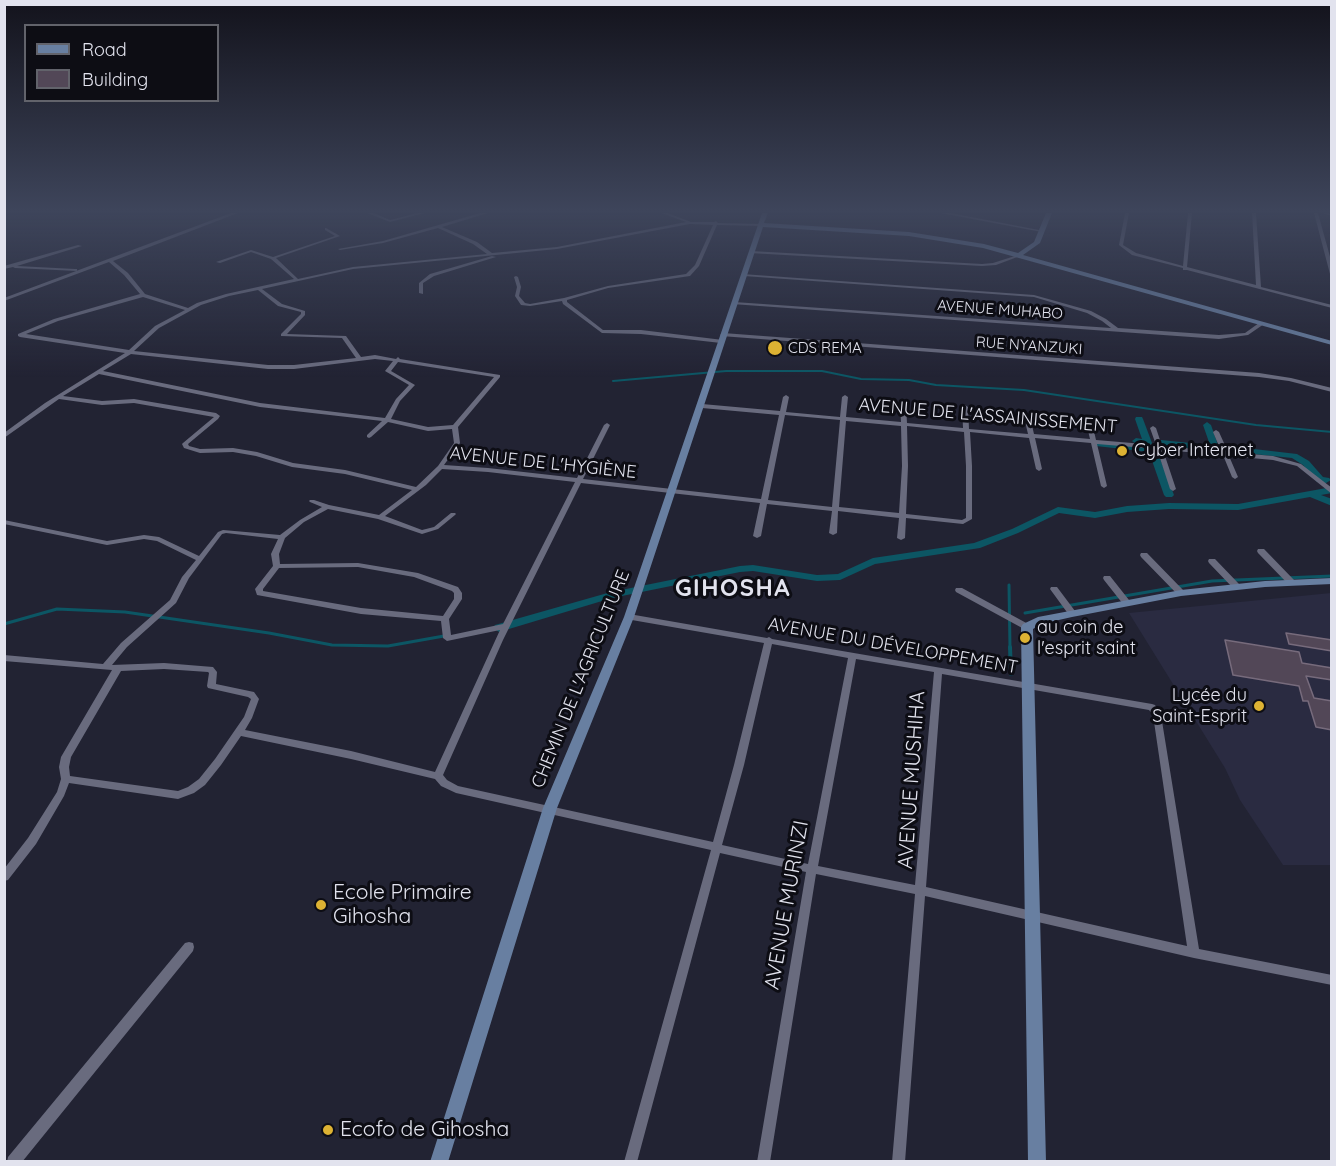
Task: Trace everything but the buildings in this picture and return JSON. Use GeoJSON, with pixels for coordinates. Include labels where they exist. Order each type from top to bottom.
{"type":"FeatureCollection","features":[{"type":"Feature","properties":{"kind":"street"},"geometry":{"type":"LineString","coordinates":[[25,267],[83,270]]}},
{"type":"Feature","properties":{"kind":"street"},"geometry":{"type":"LineString","coordinates":[[4,300],[91,267]]}},
{"type":"Feature","properties":{"kind":"street"},"geometry":{"type":"LineString","coordinates":[[118,267],[143,295]]}},
{"type":"Feature","properties":{"kind":"street"},"geometry":{"type":"LineString","coordinates":[[283,267],[296,279]]}},
{"type":"Feature","properties":{"kind":"street"},"geometry":{"type":"LineString","coordinates":[[4,436],[8,430],[57,397],[130,352],[157,327],[188,309],[215,299],[258,288],[359,267]]}},
{"type":"Feature","properties":{"kind":"street"},"geometry":{"type":"LineString","coordinates":[[421,293],[422,283],[432,275],[457,267]]}},
{"type":"Feature","properties":{"kind":"street"},"geometry":{"type":"LineString","coordinates":[[516,277],[519,287],[517,296],[523,304],[530,305],[564,299],[596,289],[688,275],[696,267]]}},
{"type":"Feature","properties":{"kind":"street","name":"CHEMIN DE L'AGRICULTURE"},"geometry":{"type":"LineString","coordinates":[[439,1161],[550,808],[629,617],[702,406],[714,362],[747,267]]}},
{"type":"Feature","properties":{"kind":"street"},"geometry":{"type":"LineString","coordinates":[[1059,267],[1332,343]]}},
{"type":"Feature","properties":{"kind":"street"},"geometry":{"type":"LineString","coordinates":[[1180,267],[1332,308]]}},
{"type":"Feature","properties":{"kind":"street"},"geometry":{"type":"LineString","coordinates":[[1258,267],[1259,288]]}},
{"type":"Feature","properties":{"kind":"street"},"geometry":{"type":"LineString","coordinates":[[744,275],[1034,296],[1089,312],[1117,330]]}},
{"type":"Feature","properties":{"kind":"street"},"geometry":{"type":"LineString","coordinates":[[258,288],[280,305],[303,311],[283,335],[344,337],[359,358]]}},
{"type":"Feature","properties":{"kind":"street"},"geometry":{"type":"LineString","coordinates":[[98,372],[261,405],[387,420],[428,429],[455,427],[498,376],[398,359],[359,358],[280,368],[130,352],[19,334],[56,320],[143,295],[188,309]]}},
{"type":"Feature","properties":{"kind":"street","name":"RUE NYANZUKI"},"geometry":{"type":"LineString","coordinates":[[564,299],[565,303],[602,331],[1259,375],[1289,379],[1332,390]]}},
{"type":"Feature","properties":{"kind":"street","name":"AVENUE MUHABO"},"geometry":{"type":"LineString","coordinates":[[734,303],[1219,337],[1246,334],[1261,324]]}},
{"type":"Feature","properties":{"kind":"street"},"geometry":{"type":"LineString","coordinates":[[369,436],[387,420],[398,400],[412,385],[388,371],[398,359]]}},
{"type":"Feature","properties":{"kind":"street"},"geometry":{"type":"LineString","coordinates":[[57,397],[102,403],[134,401],[213,414],[217,416],[216,418],[185,444],[186,447],[200,451],[226,450],[257,454],[292,465],[345,472],[417,489]]}},
{"type":"Feature","properties":{"kind":"street"},"geometry":{"type":"LineString","coordinates":[[757,536],[766,502],[786,397]]}},
{"type":"Feature","properties":{"kind":"street"},"geometry":{"type":"LineString","coordinates":[[833,532],[845,397]]}},
{"type":"Feature","properties":{"kind":"street","name":"AVENUE DE L'ASSAINISSEMENT"},"geometry":{"type":"LineString","coordinates":[[702,406],[1226,452],[1288,460],[1299,465],[1332,492]]}},
{"type":"Feature","properties":{"kind":"street"},"geometry":{"type":"LineString","coordinates":[[901,538],[904,516],[903,406]]}},
{"type":"Feature","properties":{"kind":"street","name":"AVENUE DE L'HYGIÈNE"},"geometry":{"type":"LineString","coordinates":[[380,517],[417,489],[440,467],[510,472],[580,482],[963,522],[969,519],[965,407]]}},
{"type":"Feature","properties":{"kind":"street"},"geometry":{"type":"LineString","coordinates":[[1027,417],[1039,469]]}},
{"type":"Feature","properties":{"kind":"street"},"geometry":{"type":"LineString","coordinates":[[1088,418],[1104,486]]}},
{"type":"Feature","properties":{"kind":"street"},"geometry":{"type":"LineString","coordinates":[[438,776],[506,626],[607,425]]}},
{"type":"Feature","properties":{"kind":"street"},"geometry":{"type":"LineString","coordinates":[[440,467],[457,443],[455,427]]}},
{"type":"Feature","properties":{"kind":"street"},"geometry":{"type":"LineString","coordinates":[[1153,428],[1173,489]]}},
{"type":"Feature","properties":{"kind":"street"},"geometry":{"type":"LineString","coordinates":[[1216,432],[1235,477]]}},
{"type":"Feature","properties":{"kind":"street"},"geometry":{"type":"LineString","coordinates":[[312,501],[327,507],[380,517],[422,532],[436,528],[453,514]]}},
{"type":"Feature","properties":{"kind":"street"},"geometry":{"type":"LineString","coordinates":[[327,507],[302,521],[282,537],[275,554],[277,566],[259,589],[260,593],[361,611],[445,619]]}},
{"type":"Feature","properties":{"kind":"street"},"geometry":{"type":"LineString","coordinates":[[4,522],[107,543],[151,537],[179,547],[200,559]]}},
{"type":"Feature","properties":{"kind":"street"},"geometry":{"type":"LineString","coordinates":[[106,666],[123,645],[173,601],[220,533],[225,531],[282,537]]}},
{"type":"Feature","properties":{"kind":"street"},"geometry":{"type":"LineString","coordinates":[[1261,551],[1293,583]]}},
{"type":"Feature","properties":{"kind":"street"},"geometry":{"type":"LineString","coordinates":[[1144,555],[1181,593]]}},
{"type":"Feature","properties":{"kind":"street"},"geometry":{"type":"LineString","coordinates":[[1212,561],[1236,586]]}},
{"type":"Feature","properties":{"kind":"street"},"geometry":{"type":"LineString","coordinates":[[277,566],[358,565],[415,575],[455,589],[458,599],[445,619],[447,638],[506,626]]}},
{"type":"Feature","properties":{"kind":"street"},"geometry":{"type":"LineString","coordinates":[[1107,578],[1126,602]]}},
{"type":"Feature","properties":{"kind":"street"},"geometry":{"type":"LineString","coordinates":[[1028,627],[1038,621],[1072,613],[1181,593],[1236,586],[1332,581]]}},
{"type":"Feature","properties":{"kind":"street"},"geometry":{"type":"LineString","coordinates":[[1054,589],[1072,613]]}},
{"type":"Feature","properties":{"kind":"street"},"geometry":{"type":"LineString","coordinates":[[959,590],[1028,627]]}},
{"type":"Feature","properties":{"kind":"street","name":"AVENUE DU DÉVELOPPEMENT"},"geometry":{"type":"LineString","coordinates":[[629,617],[1145,705],[1156,711],[1194,953]]}},
{"type":"Feature","properties":{"kind":"street"},"geometry":{"type":"LineString","coordinates":[[1028,627],[1036,1161]]}},
{"type":"Feature","properties":{"kind":"street"},"geometry":{"type":"LineString","coordinates":[[630,1161],[739,765],[769,640]]}},
{"type":"Feature","properties":{"kind":"street","name":"AVENUE MURINZI"},"geometry":{"type":"LineString","coordinates":[[762,1161],[812,869],[852,656]]}},
{"type":"Feature","properties":{"kind":"street"},"geometry":{"type":"LineString","coordinates":[[4,658],[118,668],[164,666],[210,669],[213,672],[211,686],[251,694],[255,699],[248,718],[202,782],[191,790],[178,795],[66,779]]}},
{"type":"Feature","properties":{"kind":"street"},"geometry":{"type":"LineString","coordinates":[[4,877],[49,814],[66,779],[64,767],[66,757],[118,668]]}},
{"type":"Feature","properties":{"kind":"street","name":"AVENUE MUSHIHA"},"geometry":{"type":"LineString","coordinates":[[898,1161],[922,891],[938,671]]}},
{"type":"Feature","properties":{"kind":"street"},"geometry":{"type":"LineString","coordinates":[[238,732],[384,762],[438,776],[444,783],[456,789],[550,808],[812,869],[922,891],[1194,953],[1332,980]]}},
{"type":"Feature","properties":{"kind":"street"},"geometry":{"type":"LineString","coordinates":[[13,1161],[189,947]]}},
{"type":"Feature","properties":{"kind":"shaded area","name":"Lycée du Saint-Esprit"},"geometry":{"type":"Polygon","coordinates":[[[1331,593],[1331,865],[1283,865],[1240,800],[1225,768],[1129,613],[1331,593]]]}},
{"type":"Feature","properties":{"kind":"waterway"},"geometry":{"type":"LineString","coordinates":[[613,381],[726,371],[822,371],[861,379],[909,380],[936,385],[1024,390],[1256,425],[1332,432]]}},
{"type":"Feature","properties":{"kind":"waterway"},"geometry":{"type":"LineString","coordinates":[[1136,441],[1148,443],[1139,419]]}},
{"type":"Feature","properties":{"kind":"waterway"},"geometry":{"type":"LineString","coordinates":[[1161,443],[1215,448],[1207,425]]}},
{"type":"Feature","properties":{"kind":"waterway"},"geometry":{"type":"LineString","coordinates":[[1099,444],[1153,450],[1169,495]]}},
{"type":"Feature","properties":{"kind":"waterway"},"geometry":{"type":"LineString","coordinates":[[1228,449],[1294,456],[1306,463],[1320,480],[1326,480]]}},
{"type":"Feature","properties":{"kind":"waterway"},"geometry":{"type":"LineString","coordinates":[[1312,494],[1332,490]]}},
{"type":"Feature","properties":{"kind":"waterway"},"geometry":{"type":"LineString","coordinates":[[499,628],[611,595],[740,569],[753,568],[817,578],[840,577],[873,561],[976,546],[1015,531],[1058,510],[1095,515],[1127,509],[1169,506],[1238,507],[1312,494]]}},
{"type":"Feature","properties":{"kind":"waterway"},"geometry":{"type":"LineString","coordinates":[[1312,494],[1332,503]]}},
{"type":"Feature","properties":{"kind":"waterway"},"geometry":{"type":"LineString","coordinates":[[1025,613],[1212,581],[1332,576]]}},
{"type":"Feature","properties":{"kind":"waterway"},"geometry":{"type":"LineString","coordinates":[[1009,585],[1010,648]]}},
{"type":"Feature","properties":{"kind":"waterway"},"geometry":{"type":"LineString","coordinates":[[4,624],[57,609],[125,612],[269,633],[332,645],[388,646],[444,636]]}},
{"type":"Feature","properties":{"kind":"waterway"},"geometry":{"type":"LineString","coordinates":[[1010,647],[1011,674]]}},
{"type":"Feature","properties":{"kind":"place","name":"CDS REMA"},"geometry":{"type":"Point","coordinates":[775,348]}},
{"type":"Feature","properties":{"kind":"place","name":"Cyber Internet"},"geometry":{"type":"Point","coordinates":[1122,451]}},
{"type":"Feature","properties":{"kind":"place","name":"au coin de l'esprit saint"},"geometry":{"type":"Point","coordinates":[1025,638]}},
{"type":"Feature","properties":{"kind":"place","name":"Lycée du Saint-Esprit"},"geometry":{"type":"Point","coordinates":[1259,706]}},
{"type":"Feature","properties":{"kind":"place","name":"Ecole Primaire Gihosha"},"geometry":{"type":"Point","coordinates":[321,905]}},
{"type":"Feature","properties":{"kind":"place","name":"Ecofo de Gihosha"},"geometry":{"type":"Point","coordinates":[328,1130]}},
{"type":"Feature","properties":{"kind":"district","name":"GIHOSHA"},"geometry":{"type":"Point","coordinates":[733,589]}}]}
